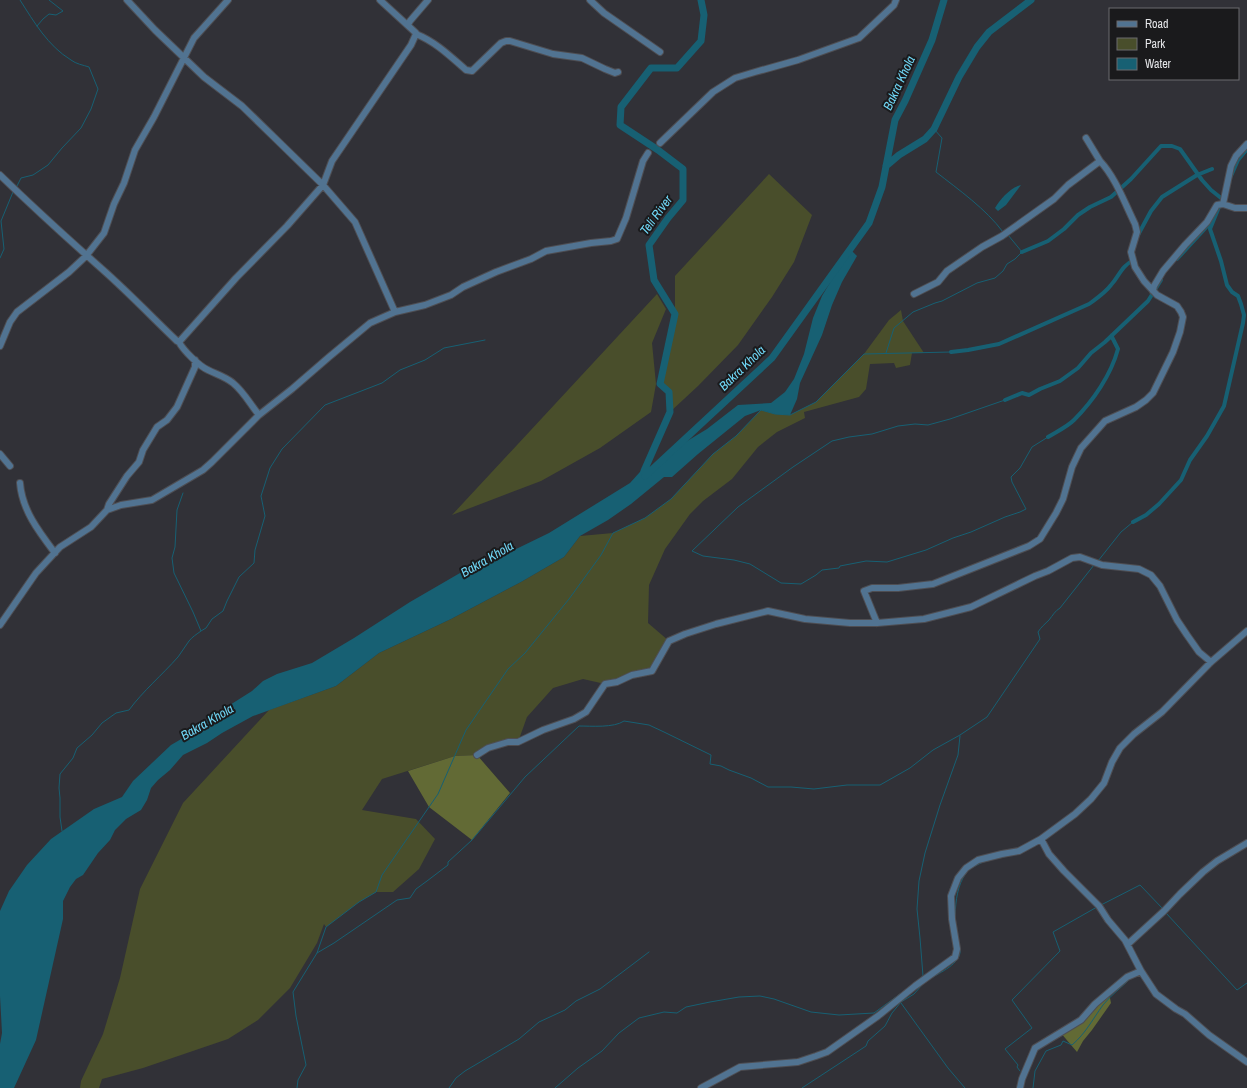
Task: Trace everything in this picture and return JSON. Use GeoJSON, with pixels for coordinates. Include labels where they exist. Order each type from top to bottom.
{"type":"FeatureCollection","features":[{"type":"Feature","properties":{"kind":"street"},"geometry":{"type":"LineString","coordinates":[[127,0],[204,77],[242,106],[323,185],[355,222],[395,312]]}},
{"type":"Feature","properties":{"kind":"street"},"geometry":{"type":"LineString","coordinates":[[0,346],[10,322],[17,312],[69,272],[86,256],[104,233],[114,204],[124,183],[135,150],[194,38],[228,0]]}},
{"type":"Feature","properties":{"kind":"street"},"geometry":{"type":"LineString","coordinates":[[380,0],[416,32],[416,34],[426,38],[441,48],[469,71],[472,71],[501,43],[510,41],[553,54],[582,58],[615,73],[618,72]]}},
{"type":"Feature","properties":{"kind":"street"},"geometry":{"type":"LineString","coordinates":[[408,25],[428,0]]}},
{"type":"Feature","properties":{"kind":"street"},"geometry":{"type":"LineString","coordinates":[[590,0],[604,13],[660,52]]}},
{"type":"Feature","properties":{"kind":"street"},"geometry":{"type":"LineString","coordinates":[[660,143],[713,92],[735,78],[798,60],[859,38],[894,5],[896,0]]}},
{"type":"Feature","properties":{"kind":"street"},"geometry":{"type":"LineString","coordinates":[[179,342],[236,278],[287,226],[323,185],[332,161],[411,45],[416,34]]}},
{"type":"Feature","properties":{"kind":"street"},"geometry":{"type":"LineString","coordinates":[[877,623],[864,591],[872,588],[898,588],[933,584],[1029,546],[1040,539],[1059,506],[1072,467],[1081,448],[1105,421],[1136,407],[1153,393],[1173,352],[1180,332],[1183,317],[1181,312],[1177,306],[1157,295],[1152,287],[1144,281],[1135,267],[1131,252],[1137,232],[1135,224],[1106,167],[1100,162],[1086,138]]}},
{"type":"Feature","properties":{"kind":"street"},"geometry":{"type":"LineString","coordinates":[[1222,204],[1231,166],[1236,156],[1247,144]]}},
{"type":"Feature","properties":{"kind":"street"},"geometry":{"type":"LineString","coordinates":[[107,510],[121,505],[152,500],[166,493],[207,466],[259,415],[370,323],[395,312],[425,305],[445,297],[463,287],[496,272],[524,262],[546,251],[617,239],[626,218],[643,161],[648,153]]}},
{"type":"Feature","properties":{"kind":"street"},"geometry":{"type":"LineString","coordinates":[[914,294],[938,282],[947,271],[982,247],[1002,236],[1100,162]]}},
{"type":"Feature","properties":{"kind":"street"},"geometry":{"type":"LineString","coordinates":[[0,175],[179,342],[195,360],[206,369],[232,382],[242,392],[259,415]]}},
{"type":"Feature","properties":{"kind":"street"},"geometry":{"type":"LineString","coordinates":[[1152,287],[1163,271],[1207,222],[1216,205],[1222,204],[1236,208],[1247,208]]}},
{"type":"Feature","properties":{"kind":"street"},"geometry":{"type":"LineString","coordinates":[[0,625],[36,573],[55,553],[68,542],[91,527],[107,510],[109,504],[127,476],[139,462],[143,450],[157,427],[167,420],[177,407],[195,367],[195,360]]}},
{"type":"Feature","properties":{"kind":"street"},"geometry":{"type":"LineString","coordinates":[[0,454],[10,466]]}},
{"type":"Feature","properties":{"kind":"street"},"geometry":{"type":"LineString","coordinates":[[20,483],[20,492],[26,509],[37,529],[55,553]]}},
{"type":"Feature","properties":{"kind":"street"},"geometry":{"type":"LineString","coordinates":[[477,756],[488,748],[508,742],[518,742],[586,712],[605,684],[617,682],[632,675],[652,671],[670,641],[685,634],[716,624],[768,611],[823,621],[850,623],[877,623],[924,619],[971,607],[1048,571],[1072,558],[1080,557],[1102,565],[1139,569],[1151,575],[1160,586],[1177,620],[1187,635],[1199,652],[1211,662]]}},
{"type":"Feature","properties":{"kind":"street"},"geometry":{"type":"LineString","coordinates":[[701,1088],[740,1067],[798,1062],[827,1052],[878,1016],[915,986],[955,957],[957,949],[952,919],[951,896],[958,878],[966,868],[978,860],[1019,851],[1041,839],[1075,814],[1091,799],[1104,783],[1112,762],[1120,748],[1134,734],[1162,712],[1211,662],[1247,631]]}},
{"type":"Feature","properties":{"kind":"street"},"geometry":{"type":"LineString","coordinates":[[1041,839],[1050,854],[1064,871],[1099,906],[1108,920],[1128,944],[1141,971],[1156,994],[1176,1009],[1186,1014],[1209,1035],[1247,1062]]}},
{"type":"Feature","properties":{"kind":"street"},"geometry":{"type":"LineString","coordinates":[[1128,944],[1203,872],[1247,843]]}},
{"type":"Feature","properties":{"kind":"street"},"geometry":{"type":"LineString","coordinates":[[1020,1088],[1022,1079],[1035,1048],[1081,1020],[1095,1004],[1127,977],[1141,971]]}},
{"type":"Feature","properties":{"kind":"green space"},"geometry":{"type":"Polygon","coordinates":[[[769,174],[812,215],[794,262],[772,297],[738,345],[670,412],[669,393],[660,384],[675,314],[675,276],[769,174]]]}},
{"type":"Feature","properties":{"kind":"green space"},"geometry":{"type":"Polygon","coordinates":[[[657,294],[666,309],[652,343],[656,384],[651,412],[600,448],[541,481],[452,515],[657,294]]]}},
{"type":"Feature","properties":{"kind":"green space"},"geometry":{"type":"Polygon","coordinates":[[[901,310],[903,321],[924,353],[912,353],[910,365],[896,368],[894,363],[870,364],[866,389],[859,397],[804,412],[805,418],[777,432],[758,447],[732,479],[703,501],[690,514],[665,549],[649,585],[648,623],[669,641],[652,671],[605,684],[583,679],[553,688],[527,717],[518,742],[508,742],[477,755],[455,756],[382,779],[362,810],[416,819],[435,839],[419,869],[393,892],[376,892],[359,902],[326,927],[324,924],[317,943],[290,988],[258,1020],[228,1039],[143,1068],[102,1079],[99,1088],[80,1088],[81,1081],[103,1034],[120,978],[140,889],[183,803],[269,710],[336,686],[379,653],[451,619],[521,582],[564,557],[580,536],[613,533],[645,518],[671,499],[713,454],[736,436],[761,410],[775,414],[790,415],[816,402],[864,354],[889,320],[901,310]]]}},
{"type":"Feature","properties":{"kind":"green space"},"geometry":{"type":"Polygon","coordinates":[[[477,755],[510,793],[472,840],[429,807],[408,771],[455,756],[477,755]]]}},
{"type":"Feature","properties":{"kind":"green space"},"geometry":{"type":"Polygon","coordinates":[[[1108,994],[1111,1003],[1083,1041],[1077,1052],[1060,1032],[1081,1020],[1108,994]]]}},
{"type":"Feature","properties":{"kind":"water"},"geometry":{"type":"Polygon","coordinates":[[[1021,185],[1006,205],[998,211],[995,208],[1006,194],[1013,188],[1021,185]]]}},
{"type":"Feature","properties":{"kind":"water"},"geometry":{"type":"Polygon","coordinates":[[[850,249],[857,256],[842,282],[832,305],[822,335],[800,383],[797,399],[790,415],[775,414],[761,410],[745,416],[672,477],[664,477],[631,504],[608,520],[580,536],[564,557],[521,582],[451,619],[379,653],[336,686],[253,716],[183,755],[151,788],[147,800],[141,810],[126,819],[115,830],[110,840],[98,853],[83,875],[76,879],[70,887],[63,901],[63,919],[36,1040],[14,1088],[0,1088],[0,1044],[2,1033],[0,996],[0,911],[9,891],[27,865],[51,839],[94,809],[122,797],[133,781],[171,745],[183,738],[203,722],[252,691],[263,681],[277,674],[312,663],[410,602],[460,573],[512,551],[549,533],[630,483],[648,463],[649,472],[674,449],[707,429],[738,405],[771,403],[785,392],[794,379],[804,354],[813,318],[822,296],[850,249]]]}},
{"type":"Feature","properties":{"kind":"waterway"},"geometry":{"type":"LineString","coordinates":[[17,186],[21,178],[33,175],[48,165],[81,128],[91,109],[98,89],[89,67],[73,61],[55,48],[42,33],[20,0]]}},
{"type":"Feature","properties":{"kind":"waterway"},"geometry":{"type":"LineString","coordinates":[[37,26],[49,14],[56,15],[63,11],[49,0]]}},
{"type":"Feature","properties":{"kind":"waterway","name":"Teli River"},"geometry":{"type":"LineString","coordinates":[[644,471],[670,412],[669,392],[660,384],[675,314],[654,280],[649,245],[683,200],[683,169],[658,150],[620,125],[621,107],[651,68],[677,68],[701,41],[704,15],[701,0]]}},
{"type":"Feature","properties":{"kind":"waterway","name":"Bakra Khola"},"geometry":{"type":"LineString","coordinates":[[645,476],[772,358],[869,223],[882,187],[895,120],[932,40],[944,0]]}},
{"type":"Feature","properties":{"kind":"waterway"},"geometry":{"type":"LineString","coordinates":[[886,166],[899,155],[925,139],[934,129],[959,77],[977,47],[989,32],[1031,0]]}},
{"type":"Feature","properties":{"kind":"waterway"},"geometry":{"type":"LineString","coordinates":[[934,129],[942,138],[936,172],[989,215],[1003,232]]}},
{"type":"Feature","properties":{"kind":"waterway"},"geometry":{"type":"LineString","coordinates":[[1022,252],[1048,241],[1064,229],[1078,215],[1090,207],[1111,197],[1131,179],[1161,146],[1172,146],[1180,149],[1202,180],[1221,198]]}},
{"type":"Feature","properties":{"kind":"waterway"},"geometry":{"type":"LineString","coordinates":[[1231,176],[1238,160],[1247,149]]}},
{"type":"Feature","properties":{"kind":"waterway"},"geometry":{"type":"LineString","coordinates":[[1138,235],[1151,211],[1162,197],[1197,175],[1212,169]]}},
{"type":"Feature","properties":{"kind":"waterway"},"geometry":{"type":"LineString","coordinates":[[0,258],[4,249],[1,221],[13,192]]}},
{"type":"Feature","properties":{"kind":"waterway"},"geometry":{"type":"LineString","coordinates":[[1133,522],[1146,515],[1159,504],[1181,480],[1190,460],[1207,436],[1224,406],[1244,315],[1238,296],[1232,292],[1227,285],[1221,261],[1210,229],[1219,207]]}},
{"type":"Feature","properties":{"kind":"waterway"},"geometry":{"type":"LineString","coordinates":[[1177,259],[1212,221]]}},
{"type":"Feature","properties":{"kind":"waterway"},"geometry":{"type":"LineString","coordinates":[[886,353],[894,328],[913,312],[942,301],[977,283],[995,278],[1003,271],[1007,264],[1022,252],[1008,235]]}},
{"type":"Feature","properties":{"kind":"waterway"},"geometry":{"type":"LineString","coordinates":[[951,352],[999,344],[1089,304],[1106,290],[1126,265],[1134,260]]}},
{"type":"Feature","properties":{"kind":"waterway"},"geometry":{"type":"LineString","coordinates":[[1005,400],[1022,393],[1029,395],[1060,381],[1078,368],[1091,353],[1105,342],[1148,301],[1161,280]]}},
{"type":"Feature","properties":{"kind":"waterway"},"geometry":{"type":"LineString","coordinates":[[1048,437],[1074,420],[1088,405],[1106,378],[1118,349],[1112,335]]}},
{"type":"Feature","properties":{"kind":"waterway"},"geometry":{"type":"LineString","coordinates":[[201,631],[206,628],[212,619],[223,611],[239,577],[254,563],[255,550],[265,516],[261,496],[270,468],[282,449],[325,405],[382,383],[400,370],[425,360],[444,348],[485,340]]}},
{"type":"Feature","properties":{"kind":"waterway"},"geometry":{"type":"LineString","coordinates":[[297,1088],[298,1080],[306,1065],[296,1016],[293,992],[317,953],[326,927],[359,902],[376,892],[382,875],[438,794],[466,730],[508,669],[525,653],[569,599],[601,555],[613,533],[645,518],[671,499],[713,454],[736,436],[761,410],[775,414],[790,415],[816,402],[864,354],[951,352]]}},
{"type":"Feature","properties":{"kind":"waterway"},"geometry":{"type":"LineString","coordinates":[[1005,400],[928,425],[915,424],[898,426],[872,434],[832,441],[738,507],[692,551],[703,556],[734,560],[750,564],[781,583],[801,584],[822,570],[839,568],[840,566],[866,561],[887,562],[926,550],[1026,509],[1012,482],[1011,477],[1020,468],[1032,447],[1048,437]]}},
{"type":"Feature","properties":{"kind":"waterway"},"geometry":{"type":"LineString","coordinates":[[62,831],[60,817],[60,774],[73,758],[77,748],[92,735],[102,723],[116,713],[129,710],[140,696],[178,657],[190,640],[201,631],[174,573],[172,558],[175,547],[177,510],[183,493]]}},
{"type":"Feature","properties":{"kind":"waterway"},"geometry":{"type":"LineString","coordinates":[[1098,561],[1121,532],[1133,522]]}},
{"type":"Feature","properties":{"kind":"waterway"},"geometry":{"type":"LineString","coordinates":[[317,953],[397,900],[410,898],[416,889],[448,865],[448,862],[472,840],[525,777],[579,726],[609,726],[624,721],[649,725],[711,755],[710,764],[721,766],[751,778],[768,787],[814,789],[847,785],[880,785],[910,768],[933,750],[960,735],[987,717],[1040,639],[1038,632],[1039,630],[1060,608],[1094,565]]}},
{"type":"Feature","properties":{"kind":"waterway"},"geometry":{"type":"LineString","coordinates":[[912,985],[923,976],[917,909],[919,881],[925,853],[958,755],[960,736]]}},
{"type":"Feature","properties":{"kind":"waterway"},"geometry":{"type":"LineString","coordinates":[[999,858],[1017,854]]}},
{"type":"Feature","properties":{"kind":"waterway"},"geometry":{"type":"LineString","coordinates":[[971,868],[988,861]]}},
{"type":"Feature","properties":{"kind":"waterway"},"geometry":{"type":"LineString","coordinates":[[955,915],[959,888],[966,873]]}},
{"type":"Feature","properties":{"kind":"waterway"},"geometry":{"type":"LineString","coordinates":[[1101,905],[1140,885],[1163,909]]}},
{"type":"Feature","properties":{"kind":"waterway"},"geometry":{"type":"LineString","coordinates":[[1020,1071],[1017,1067],[1018,1065],[1005,1049],[1032,1028],[1012,1000],[1060,951],[1053,932],[1097,907]]}},
{"type":"Feature","properties":{"kind":"waterway"},"geometry":{"type":"LineString","coordinates":[[1166,913],[1237,990],[1247,983]]}},
{"type":"Feature","properties":{"kind":"waterway"},"geometry":{"type":"LineString","coordinates":[[933,977],[947,969],[955,962],[960,953],[960,948]]}},
{"type":"Feature","properties":{"kind":"waterway"},"geometry":{"type":"LineString","coordinates":[[449,1088],[456,1078],[465,1071],[519,1039],[539,1022],[565,1010],[576,1001],[600,989],[649,952]]}},
{"type":"Feature","properties":{"kind":"waterway"},"geometry":{"type":"LineString","coordinates":[[1033,1088],[1035,1071],[1046,1051],[1061,1045],[1063,1041],[1072,1045],[1085,1031],[1106,1001],[1130,979]]}},
{"type":"Feature","properties":{"kind":"waterway"},"geometry":{"type":"LineString","coordinates":[[802,1088],[866,1046],[868,1041],[885,1026],[892,1013],[901,1002],[914,994],[922,985]]}},
{"type":"Feature","properties":{"kind":"waterway"},"geometry":{"type":"LineString","coordinates":[[555,1088],[578,1068],[602,1051],[619,1033],[639,1018],[664,1012],[677,1013],[686,1007],[710,1002],[739,997],[760,996],[774,999],[811,1012],[839,1015],[874,1013],[900,994]]}},
{"type":"Feature","properties":{"kind":"waterway"},"geometry":{"type":"LineString","coordinates":[[901,1003],[948,1068],[965,1088]]}},
{"type":"Feature","properties":{"kind":"waterway"},"geometry":{"type":"LineString","coordinates":[[1174,1004],[1185,1011]]}}]}
